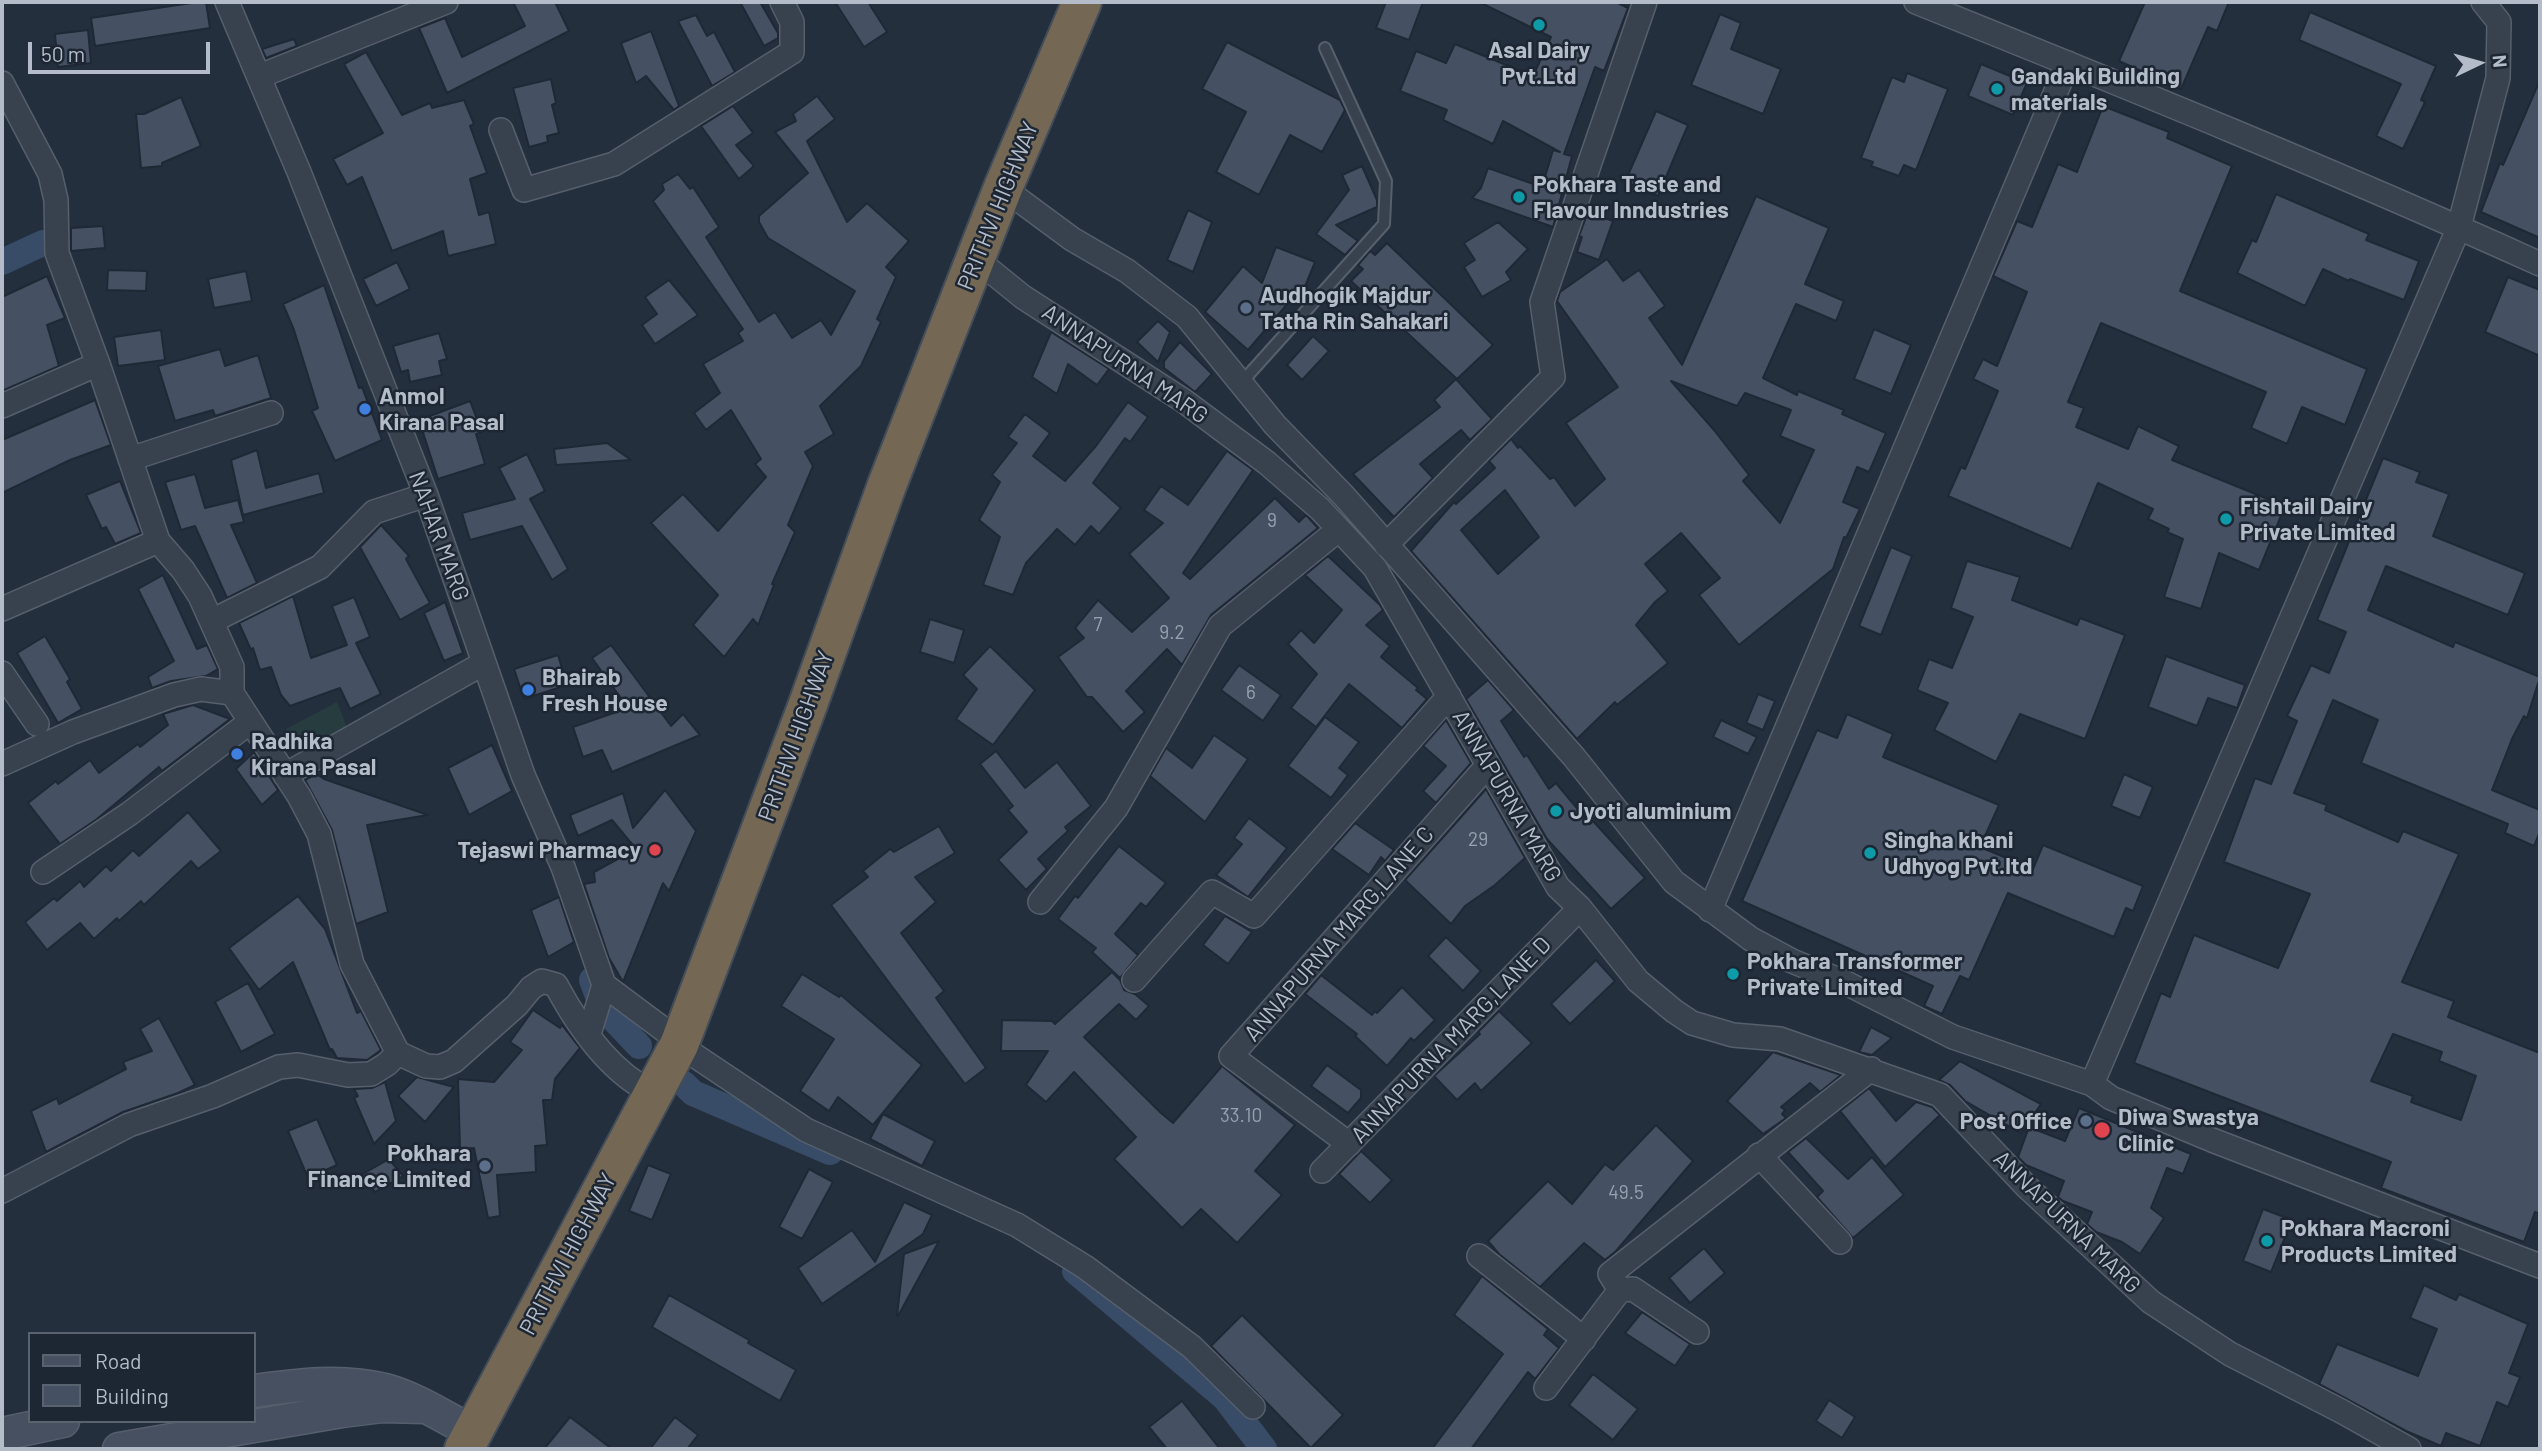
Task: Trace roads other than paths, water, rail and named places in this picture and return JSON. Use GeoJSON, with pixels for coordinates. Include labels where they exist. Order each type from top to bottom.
{"type":"FeatureCollection","features":[{"type":"Feature","properties":{"kind":"highway","name":"PRITHVI HIGHWAY"},"geometry":{"type":"LineString","coordinates":[[469,1441],[679,1045],[807,707],[887,485],[1003,188],[1082,2]]}},
{"type":"Feature","properties":{"kind":"street","name":"NAHAR MARG"},"geometry":{"type":"LineString","coordinates":[[227,2],[260,76],[426,495],[523,775],[563,867],[604,985]]}},
{"type":"Feature","properties":{"kind":"street"},"geometry":{"type":"LineString","coordinates":[[260,76],[446,2]]}},
{"type":"Feature","properties":{"kind":"street"},"geometry":{"type":"LineString","coordinates":[[501,130],[524,190],[614,164],[792,52],[792,22],[782,2]]}},
{"type":"Feature","properties":{"kind":"street"},"geometry":{"type":"LineString","coordinates":[[1386,545],[1553,377],[1542,302],[1645,2]]}},
{"type":"Feature","properties":{"kind":"street"},"geometry":{"type":"LineString","coordinates":[[1916,2],[2459,227],[2540,264]]}},
{"type":"Feature","properties":{"kind":"street"},"geometry":{"type":"LineString","coordinates":[[2092,1084],[2459,227],[2498,78],[2499,22],[2483,2]]}},
{"type":"Feature","properties":{"kind":"street"},"geometry":{"type":"LineString","coordinates":[[1710,910],[2068,63]]}},
{"type":"Feature","properties":{"kind":"street"},"geometry":{"type":"LineString","coordinates":[[2,83],[50,174],[56,201],[57,253],[158,541],[183,570],[212,621],[232,667],[232,693],[299,796],[318,834],[352,964],[398,1053],[426,1066],[440,1067],[453,1061],[517,1005],[531,988],[542,981],[556,985],[575,1020],[618,1070],[636,1085],[653,1093]]}},
{"type":"Feature","properties":{"kind":"street"},"geometry":{"type":"LineString","coordinates":[[1003,188],[1072,239],[1127,271],[1187,317],[1275,425],[1344,496],[1574,757],[1674,882],[1751,939],[1953,1037],[2092,1084],[2111,1098],[2212,1140],[2540,1266]]}},
{"type":"Feature","properties":{"kind":"street","name":"ANNAPURNA MARG"},"geometry":{"type":"LineString","coordinates":[[976,259],[1023,297],[1184,401],[1267,463],[1320,509],[1376,568],[1558,887],[1580,908],[1639,981],[1674,1011],[1692,1023],[1733,1035],[1780,1039],[1940,1095],[2027,1187],[2151,1301],[2231,1354],[2341,1410],[2409,1449]]}},
{"type":"Feature","properties":{"kind":"street"},"geometry":{"type":"LineString","coordinates":[[2,406],[98,364]]}},
{"type":"Feature","properties":{"kind":"street"},"geometry":{"type":"LineString","coordinates":[[130,459],[271,412]]}},
{"type":"Feature","properties":{"kind":"street"},"geometry":{"type":"LineString","coordinates":[[212,621],[320,567],[374,512],[426,495]]}},
{"type":"Feature","properties":{"kind":"street"},"geometry":{"type":"LineString","coordinates":[[1040,902],[1115,808],[1220,626],[1338,530]]}},
{"type":"Feature","properties":{"kind":"street"},"geometry":{"type":"LineString","coordinates":[[2,609],[158,541]]}},
{"type":"Feature","properties":{"kind":"street"},"geometry":{"type":"LineString","coordinates":[[285,775],[484,663]]}},
{"type":"Feature","properties":{"kind":"street"},"geometry":{"type":"LineString","coordinates":[[2,673],[37,724]]}},
{"type":"Feature","properties":{"kind":"street"},"geometry":{"type":"LineString","coordinates":[[4,763],[73,732],[174,695],[201,690],[232,693]]}},
{"type":"Feature","properties":{"kind":"street"},"geometry":{"type":"LineString","coordinates":[[1134,980],[1212,892],[1254,916],[1449,696]]}},
{"type":"Feature","properties":{"kind":"street"},"geometry":{"type":"LineString","coordinates":[[43,872],[129,814],[250,722]]}},
{"type":"Feature","properties":{"kind":"street","name":"ANNAPURNA MARG,LANE C"},"geometry":{"type":"LineString","coordinates":[[1349,1144],[1231,1056],[1488,765]]}},
{"type":"Feature","properties":{"kind":"street","name":"ANNAPURNA MARG,LANE D"},"geometry":{"type":"LineString","coordinates":[[1322,1171],[1580,908]]}},
{"type":"Feature","properties":{"kind":"street"},"geometry":{"type":"LineString","coordinates":[[589,1034],[604,985],[667,1032],[679,1045],[806,1130],[1017,1225],[1085,1267],[1192,1346],[1252,1408]]}},
{"type":"Feature","properties":{"kind":"street"},"geometry":{"type":"LineString","coordinates":[[2,1191],[129,1125],[213,1096],[279,1067],[298,1065],[348,1075],[371,1074],[398,1053]]}},
{"type":"Feature","properties":{"kind":"street"},"geometry":{"type":"LineString","coordinates":[[1620,1290],[1610,1274],[1871,1069]]}},
{"type":"Feature","properties":{"kind":"street"},"geometry":{"type":"LineString","coordinates":[[1759,1155],[1840,1242]]}},
{"type":"Feature","properties":{"kind":"street"},"geometry":{"type":"LineString","coordinates":[[1479,1256],[1584,1339]]}},
{"type":"Feature","properties":{"kind":"street"},"geometry":{"type":"LineString","coordinates":[[1546,1388],[1620,1290],[1633,1289],[1697,1332]]}},
{"type":"Feature","properties":{"kind":"street"},"geometry":{"type":"LineString","coordinates":[[256,1391],[290,1386],[345,1384],[386,1390],[425,1408],[469,1441]]}},
{"type":"Feature","properties":{"kind":"street"},"geometry":{"type":"LineString","coordinates":[[119,1449],[342,1411],[383,1406],[425,1408]]}},
{"type":"Feature","properties":{"kind":"street"},"geometry":{"type":"LineString","coordinates":[[2,1434],[54,1423]]}},
{"type":"Feature","properties":{"kind":"lane"},"geometry":{"type":"LineString","coordinates":[[1242,382],[1384,224],[1386,181],[1325,48]]}},
{"type":"Feature","properties":{"kind":"waterway"},"geometry":{"type":"LineString","coordinates":[[2,262],[43,243]]}},
{"type":"Feature","properties":{"kind":"waterway"},"geometry":{"type":"LineString","coordinates":[[592,980],[602,1007],[639,1046]]}},
{"type":"Feature","properties":{"kind":"waterway"},"geometry":{"type":"LineString","coordinates":[[684,1084],[693,1093],[830,1152]]}},
{"type":"Feature","properties":{"kind":"waterway"},"geometry":{"type":"LineString","coordinates":[[1075,1271],[1225,1398],[1264,1449]]}},
{"type":"Feature","properties":{"kind":"place","name":"Asal Dairy Pvt.Ltd"},"geometry":{"type":"Point","coordinates":[1539,25]}},
{"type":"Feature","properties":{"kind":"place","name":"Gandaki Building materials"},"geometry":{"type":"Point","coordinates":[1997,89]}},
{"type":"Feature","properties":{"kind":"place","name":"Pokhara Taste and Flavour Inndustries"},"geometry":{"type":"Point","coordinates":[1519,197]}},
{"type":"Feature","properties":{"kind":"place","name":"Audhogik Majdur Tatha Rin Sahakari"},"geometry":{"type":"Point","coordinates":[1246,308]}},
{"type":"Feature","properties":{"kind":"place","name":"Anmol Kirana Pasal"},"geometry":{"type":"Point","coordinates":[365,409]}},
{"type":"Feature","properties":{"kind":"place","name":"Fishtail Dairy Private Limited"},"geometry":{"type":"Point","coordinates":[2226,519]}},
{"type":"Feature","properties":{"kind":"place","name":"Bhairab Fresh House"},"geometry":{"type":"Point","coordinates":[528,690]}},
{"type":"Feature","properties":{"kind":"place","name":"Radhika Kirana Pasal"},"geometry":{"type":"Point","coordinates":[237,754]}},
{"type":"Feature","properties":{"kind":"place","name":"Jyoti aluminium"},"geometry":{"type":"Point","coordinates":[1556,811]}},
{"type":"Feature","properties":{"kind":"place","name":"Tejaswi Pharmacy"},"geometry":{"type":"Point","coordinates":[655,850]}},
{"type":"Feature","properties":{"kind":"place","name":"Singha khani Udhyog Pvt.ltd"},"geometry":{"type":"Point","coordinates":[1870,853]}},
{"type":"Feature","properties":{"kind":"place","name":"Pokhara Transformer Private Limited"},"geometry":{"type":"Point","coordinates":[1733,974]}},
{"type":"Feature","properties":{"kind":"place","name":"Post Office"},"geometry":{"type":"Point","coordinates":[2086,1121]}},
{"type":"Feature","properties":{"kind":"place","name":"Diwa Swastya Clinic"},"geometry":{"type":"Point","coordinates":[2102,1130]}},
{"type":"Feature","properties":{"kind":"place","name":"Pokhara Finance Limited"},"geometry":{"type":"Point","coordinates":[485,1166]}},
{"type":"Feature","properties":{"kind":"place","name":"Pokhara Macroni Products Limited"},"geometry":{"type":"Point","coordinates":[2267,1241]}}]}
